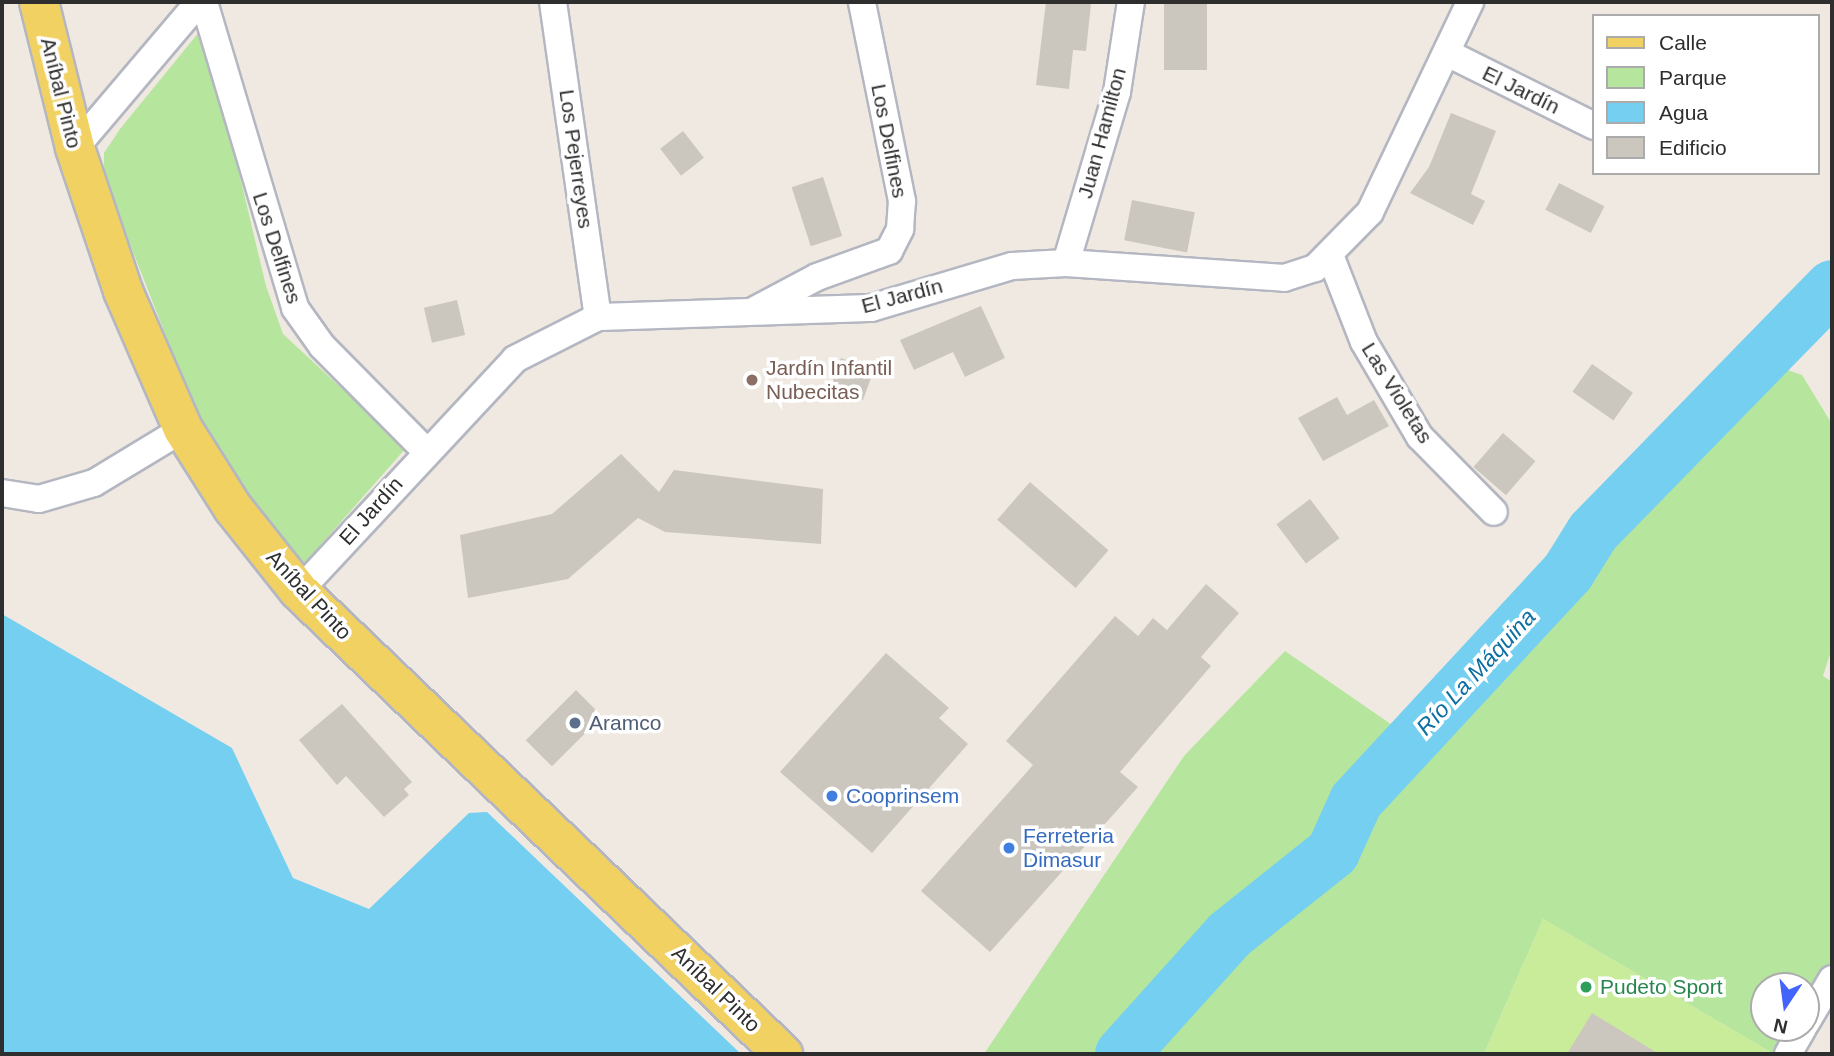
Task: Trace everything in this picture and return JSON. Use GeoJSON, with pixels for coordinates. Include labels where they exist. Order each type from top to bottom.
{"type":"FeatureCollection","features":[{"type":"Feature","properties":{"kind":"main road","name":"Aníbal Pinto"},"geometry":{"type":"LineString","coordinates":[[39,2],[75,148],[123,291],[183,429],[233,509],[299,591],[783,1054]]}},
{"type":"Feature","properties":{"kind":"street"},"geometry":{"type":"LineString","coordinates":[[75,148],[201,2]]}},
{"type":"Feature","properties":{"kind":"street","name":"Los Delfines"},"geometry":{"type":"LineString","coordinates":[[201,2],[295,308],[322,346],[425,450]]}},
{"type":"Feature","properties":{"kind":"street","name":"Los Pejerreyes"},"geometry":{"type":"LineString","coordinates":[[553,2],[598,317]]}},
{"type":"Feature","properties":{"kind":"street","name":"Los Delfines"},"geometry":{"type":"LineString","coordinates":[[748,313],[817,277],[888,251],[900,229],[902,201],[862,2]]}},
{"type":"Feature","properties":{"kind":"street","name":"Juan Hamilton"},"geometry":{"type":"LineString","coordinates":[[1066,263],[1117,92],[1131,2]]}},
{"type":"Feature","properties":{"kind":"street","name":"El Jardín"},"geometry":{"type":"LineString","coordinates":[[299,591],[425,450],[515,359],[598,317],[871,308],[1012,266],[1066,263],[1284,278],[1315,268],[1370,212],[1470,2]]}},
{"type":"Feature","properties":{"kind":"street","name":"El Jardín"},"geometry":{"type":"LineString","coordinates":[[1447,53],[1592,125]]}},
{"type":"Feature","properties":{"kind":"street","name":"Las Violetas"},"geometry":{"type":"LineString","coordinates":[[1330,255],[1364,342],[1420,437],[1494,512]]}},
{"type":"Feature","properties":{"kind":"street"},"geometry":{"type":"LineString","coordinates":[[2,493],[39,499],[94,483],[183,429]]}},
{"type":"Feature","properties":{"kind":"street"},"geometry":{"type":"LineString","coordinates":[[1820,999],[1832,979]]}},
{"type":"Feature","properties":{"kind":"green space"},"geometry":{"type":"Polygon","coordinates":[[[204,26],[266,286],[283,334],[406,448],[302,566],[254,510],[221,456],[188,392],[104,178],[104,153],[120,129],[204,26]]]}},
{"type":"Feature","properties":{"kind":"green space"},"geometry":{"type":"Polygon","coordinates":[[[1736,352],[1802,375],[1832,424],[1832,648],[1823,676],[1832,682],[1832,995],[1820,1016],[1820,972],[1750,972],[1750,1040],[1543,919],[1484,1054],[984,1054],[1184,756],[1285,651],[1395,727],[1736,352]]]}},
{"type":"Feature","properties":{"kind":"green space","name":"Pudeto Sport"},"geometry":{"type":"Polygon","coordinates":[[[1543,919],[1774,1054],[1484,1054],[1543,919]]]}},
{"type":"Feature","properties":{"kind":"green space"},"geometry":{"type":"Polygon","coordinates":[[[1753,1042],[1805,1042],[1798,1054],[1774,1054],[1753,1042]]]}},
{"type":"Feature","properties":{"kind":"water"},"geometry":{"type":"Polygon","coordinates":[[[2,614],[232,748],[293,878],[369,909],[469,813],[487,812],[741,1054],[2,1054],[2,614]]]}},
{"type":"Feature","properties":{"kind":"building"},"geometry":{"type":"Polygon","coordinates":[[[1046,2],[1091,4],[1086,51],[1073,50],[1069,89],[1036,85],[1046,2]]]}},
{"type":"Feature","properties":{"kind":"building"},"geometry":{"type":"Polygon","coordinates":[[[1164,2],[1207,2],[1207,70],[1164,70],[1164,2]]]}},
{"type":"Feature","properties":{"kind":"building"},"geometry":{"type":"Polygon","coordinates":[[[1451,113],[1496,131],[1471,194],[1485,201],[1473,225],[1410,193],[1429,167],[1451,113]]]}},
{"type":"Feature","properties":{"kind":"building"},"geometry":{"type":"Polygon","coordinates":[[[683,131],[704,158],[681,176],[660,149],[683,131]]]}},
{"type":"Feature","properties":{"kind":"building"},"geometry":{"type":"Polygon","coordinates":[[[823,177],[842,236],[811,246],[792,187],[823,177]]]}},
{"type":"Feature","properties":{"kind":"building"},"geometry":{"type":"Polygon","coordinates":[[[1559,183],[1604,206],[1591,233],[1545,210],[1559,183]]]}},
{"type":"Feature","properties":{"kind":"building"},"geometry":{"type":"Polygon","coordinates":[[[1132,200],[1195,212],[1187,252],[1124,240],[1132,200]]]}},
{"type":"Feature","properties":{"kind":"building"},"geometry":{"type":"Polygon","coordinates":[[[457,300],[465,335],[432,343],[424,308],[457,300]]]}},
{"type":"Feature","properties":{"kind":"building"},"geometry":{"type":"Polygon","coordinates":[[[981,306],[1005,358],[965,377],[953,352],[914,370],[900,340],[981,306]]]}},
{"type":"Feature","properties":{"kind":"building"},"geometry":{"type":"Polygon","coordinates":[[[841,358],[874,370],[863,400],[830,388],[841,358]]]}},
{"type":"Feature","properties":{"kind":"building"},"geometry":{"type":"Polygon","coordinates":[[[1592,364],[1633,393],[1613,421],[1572,392],[1592,364]]]}},
{"type":"Feature","properties":{"kind":"building"},"geometry":{"type":"Polygon","coordinates":[[[1337,397],[1347,415],[1374,400],[1389,426],[1323,461],[1298,418],[1337,397]]]}},
{"type":"Feature","properties":{"kind":"building"},"geometry":{"type":"Polygon","coordinates":[[[1503,433],[1535,461],[1506,495],[1473,467],[1503,433]]]}},
{"type":"Feature","properties":{"kind":"building"},"geometry":{"type":"Polygon","coordinates":[[[621,454],[659,492],[674,470],[823,489],[821,544],[665,532],[638,518],[568,579],[468,598],[460,535],[552,514],[621,454]]]}},
{"type":"Feature","properties":{"kind":"building"},"geometry":{"type":"Polygon","coordinates":[[[1030,482],[1108,550],[1076,588],[997,520],[1030,482]]]}},
{"type":"Feature","properties":{"kind":"building"},"geometry":{"type":"Polygon","coordinates":[[[1310,499],[1339,538],[1306,563],[1276,524],[1310,499]]]}},
{"type":"Feature","properties":{"kind":"building"},"geometry":{"type":"Polygon","coordinates":[[[1206,584],[1239,613],[1201,657],[1211,666],[1120,772],[1138,787],[990,952],[921,891],[1033,765],[1006,741],[1115,616],[1138,636],[1153,618],[1167,630],[1206,584]]]}},
{"type":"Feature","properties":{"kind":"building"},"geometry":{"type":"Polygon","coordinates":[[[886,653],[949,708],[939,718],[968,744],[872,853],[780,772],[886,653]]]}},
{"type":"Feature","properties":{"kind":"building"},"geometry":{"type":"Polygon","coordinates":[[[576,690],[602,716],[552,766],[526,740],[576,690]]]}},
{"type":"Feature","properties":{"kind":"building"},"geometry":{"type":"Polygon","coordinates":[[[342,704],[412,782],[404,789],[409,795],[384,817],[346,776],[337,785],[299,740],[342,704]]]}},
{"type":"Feature","properties":{"kind":"building"},"geometry":{"type":"Polygon","coordinates":[[[1592,1013],[1659,1054],[1567,1054],[1592,1013]]]}},
{"type":"Feature","properties":{"kind":"waterway","name":"Río La Máquina"},"geometry":{"type":"LineString","coordinates":[[1122,1054],[1229,935],[1333,852],[1356,801],[1568,572],[1593,532],[1832,287]]}},
{"type":"Feature","properties":{"kind":"place","name":"Jardín Infantil Nubecitas"},"geometry":{"type":"Point","coordinates":[752,380]}},
{"type":"Feature","properties":{"kind":"place","name":"Aramco"},"geometry":{"type":"Point","coordinates":[575,723]}},
{"type":"Feature","properties":{"kind":"place","name":"Cooprinsem"},"geometry":{"type":"Point","coordinates":[832,796]}},
{"type":"Feature","properties":{"kind":"place","name":"Ferreteria Dimasur"},"geometry":{"type":"Point","coordinates":[1009,848]}},
{"type":"Feature","properties":{"kind":"place","name":"Pudeto Sport"},"geometry":{"type":"Point","coordinates":[1586,987]}}]}
